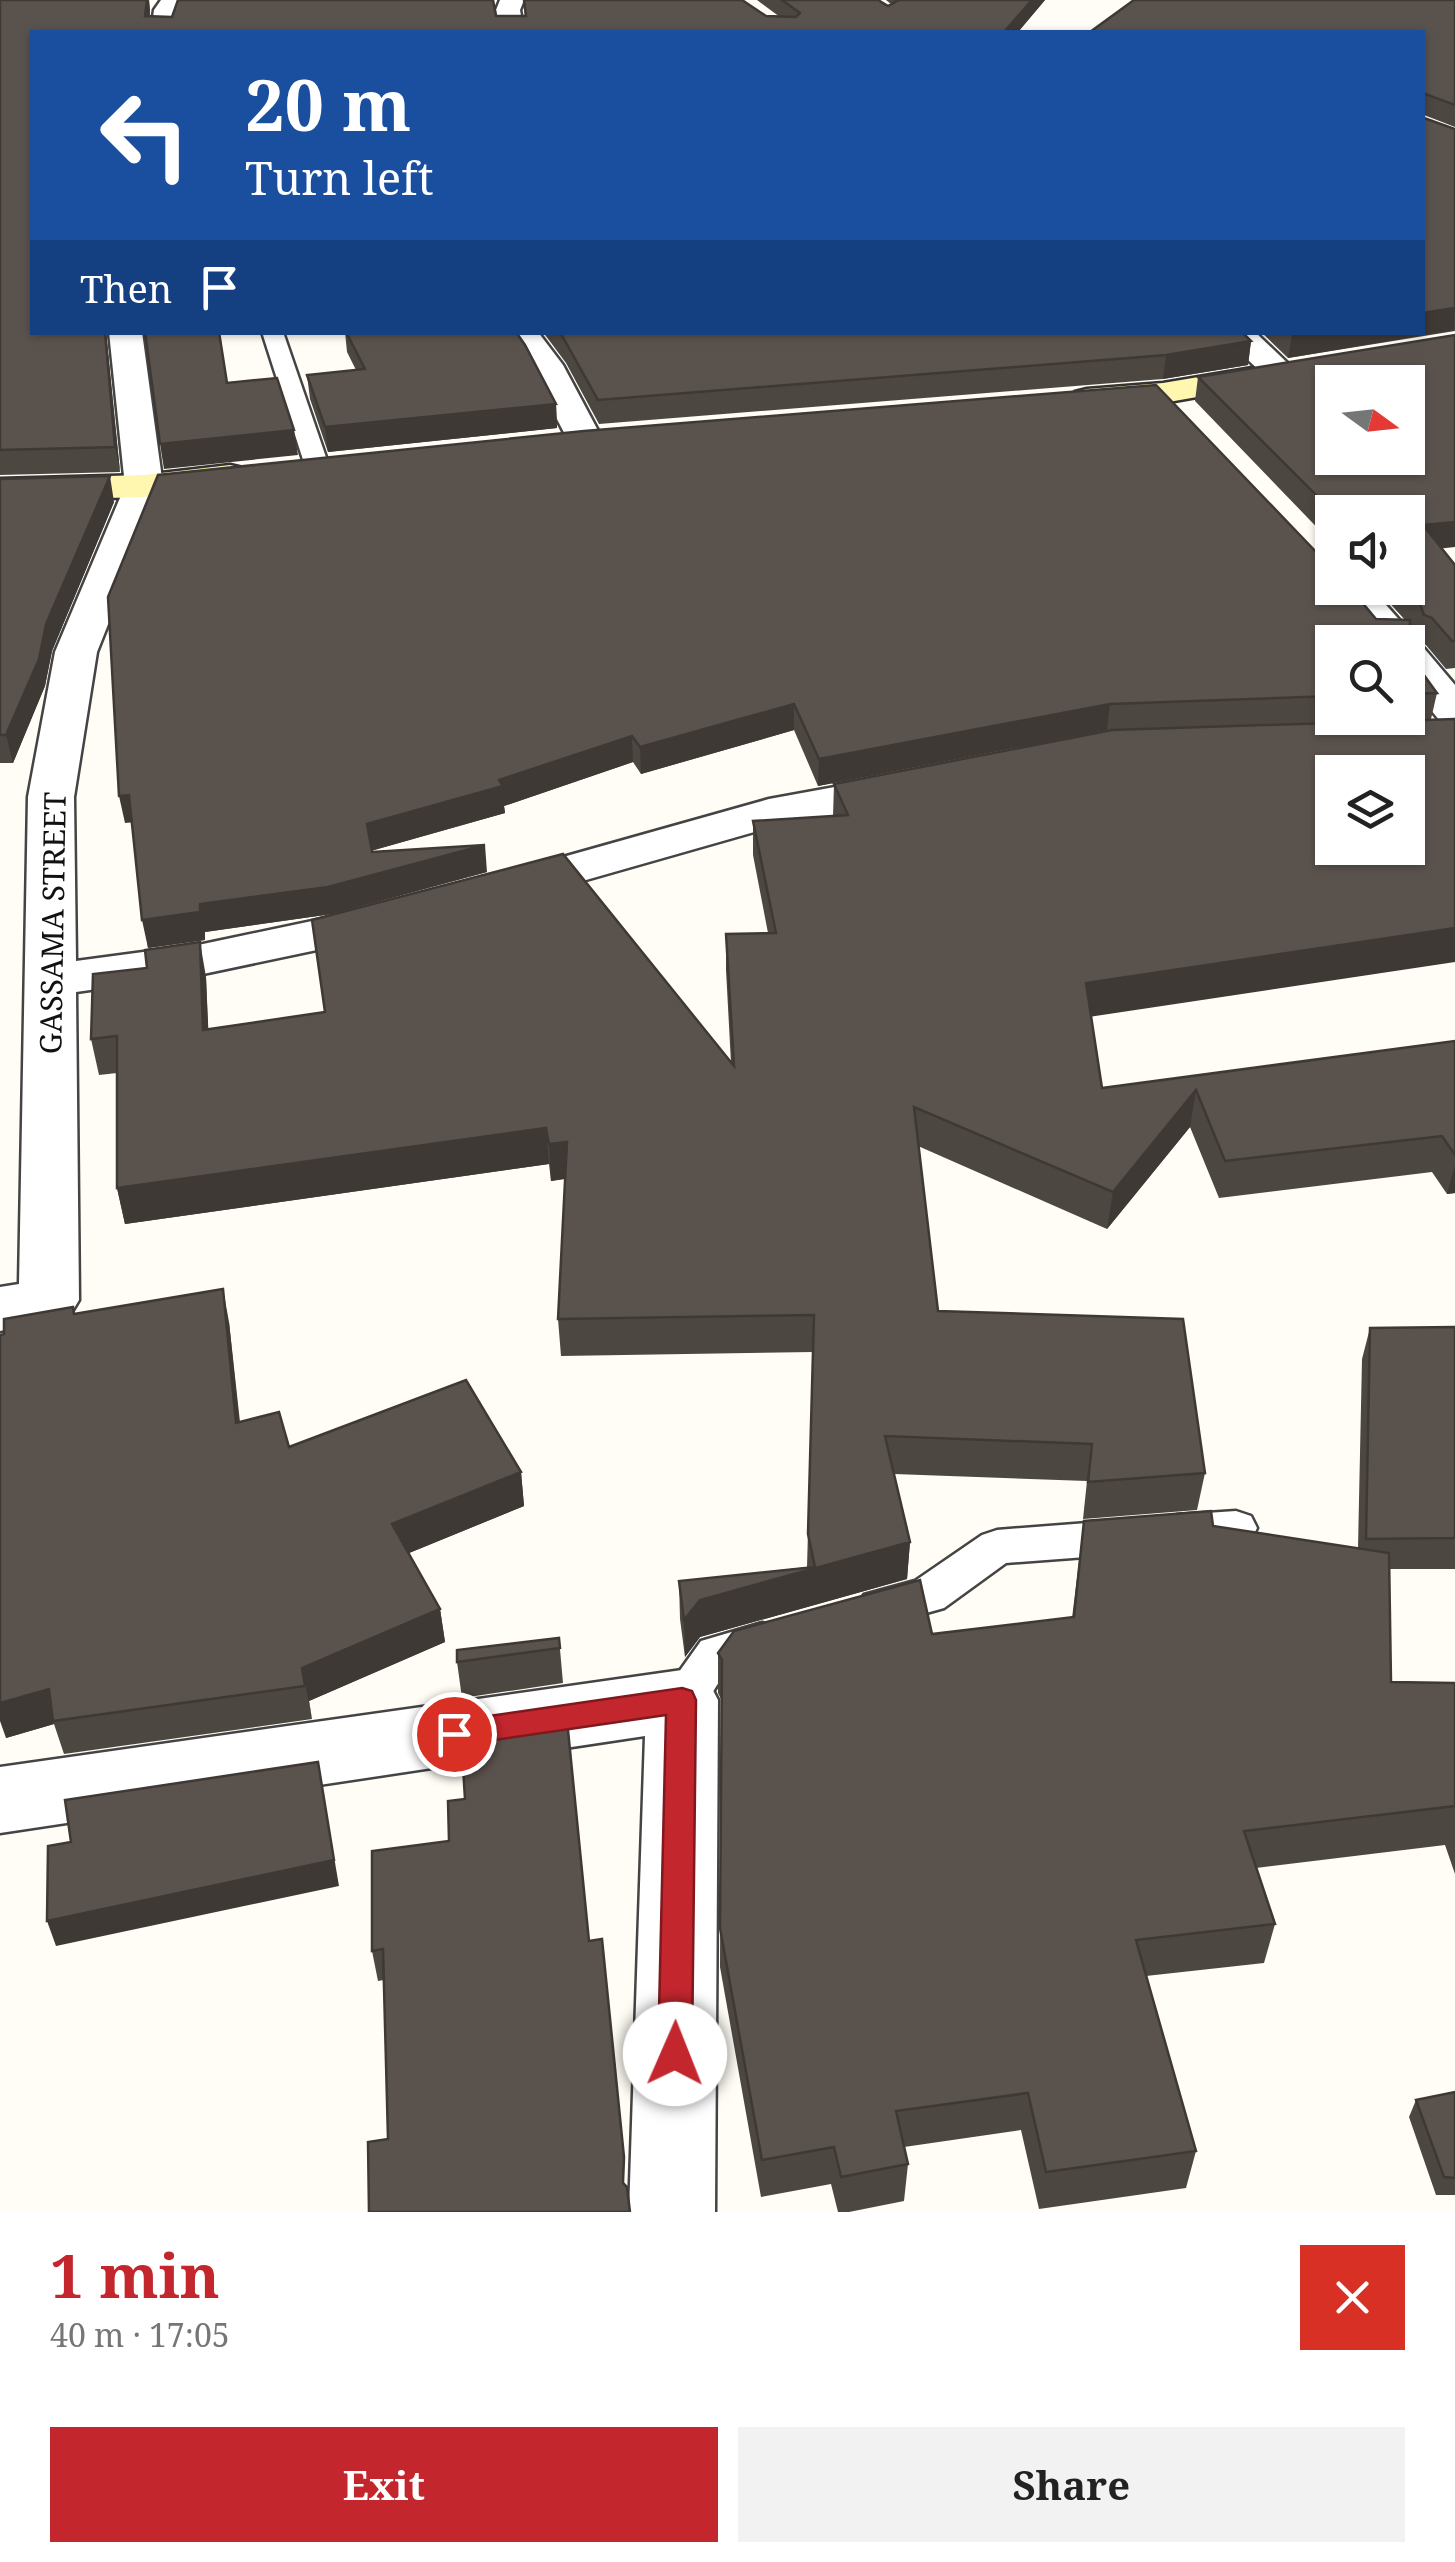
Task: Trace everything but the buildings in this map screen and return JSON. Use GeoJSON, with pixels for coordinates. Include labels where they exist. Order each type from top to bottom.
{"type":"FeatureCollection","features":[{"type":"Feature","properties":{"kind":"main road"},"geometry":{"type":"LineString","coordinates":[[1048,402],[1163,393],[1315,368]]}},
{"type":"Feature","properties":{"kind":"main road"},"geometry":{"type":"LineString","coordinates":[[549,443],[624,436]]}},
{"type":"Feature","properties":{"kind":"main road"},"geometry":{"type":"LineString","coordinates":[[0,490],[144,486],[356,462]]}},
{"type":"Feature","properties":{"kind":"street"},"geometry":{"type":"LineString","coordinates":[[163,30],[166,10],[173,0]]}},
{"type":"Feature","properties":{"kind":"street"},"geometry":{"type":"LineString","coordinates":[[512,0],[508,10],[512,30]]}},
{"type":"Feature","properties":{"kind":"street","name":"GASSAMA STREET"},"geometry":{"type":"LineString","coordinates":[[0,1309],[49,1300],[51,797],[76,652],[144,486],[125,335]]}},
{"type":"Feature","properties":{"kind":"street"},"geometry":{"type":"LineString","coordinates":[[522,335],[546,366],[585,440]]}},
{"type":"Feature","properties":{"kind":"street"},"geometry":{"type":"LineString","coordinates":[[1238,335],[1280,374]]}},
{"type":"Feature","properties":{"kind":"street"},"geometry":{"type":"LineString","coordinates":[[1163,393],[1189,420]]}},
{"type":"Feature","properties":{"kind":"street"},"geometry":{"type":"LineString","coordinates":[[1364,605],[1382,625]]}},
{"type":"Feature","properties":{"kind":"street"},"geometry":{"type":"LineString","coordinates":[[1425,692],[1442,728]]}},
{"type":"Feature","properties":{"kind":"street"},"geometry":{"type":"LineString","coordinates":[[50,980],[203,959],[339,932],[768,814],[954,778]]}},
{"type":"Feature","properties":{"kind":"street"},"geometry":{"type":"LineString","coordinates":[[0,1800],[682,1700],[672,2212]]}},
{"type":"Feature","properties":{"kind":"lane"},"geometry":{"type":"LineString","coordinates":[[273,335],[317,466]]}},
{"type":"Feature","properties":{"kind":"lane"},"geometry":{"type":"LineString","coordinates":[[682,1700],[717,1654],[928,1595],[997,1547],[1236,1528]]}},
{"type":"Feature","properties":{"kind":"route"},"geometry":{"type":"LineString","coordinates":[[454,1734],[682,1700],[675,2054]]}}]}
